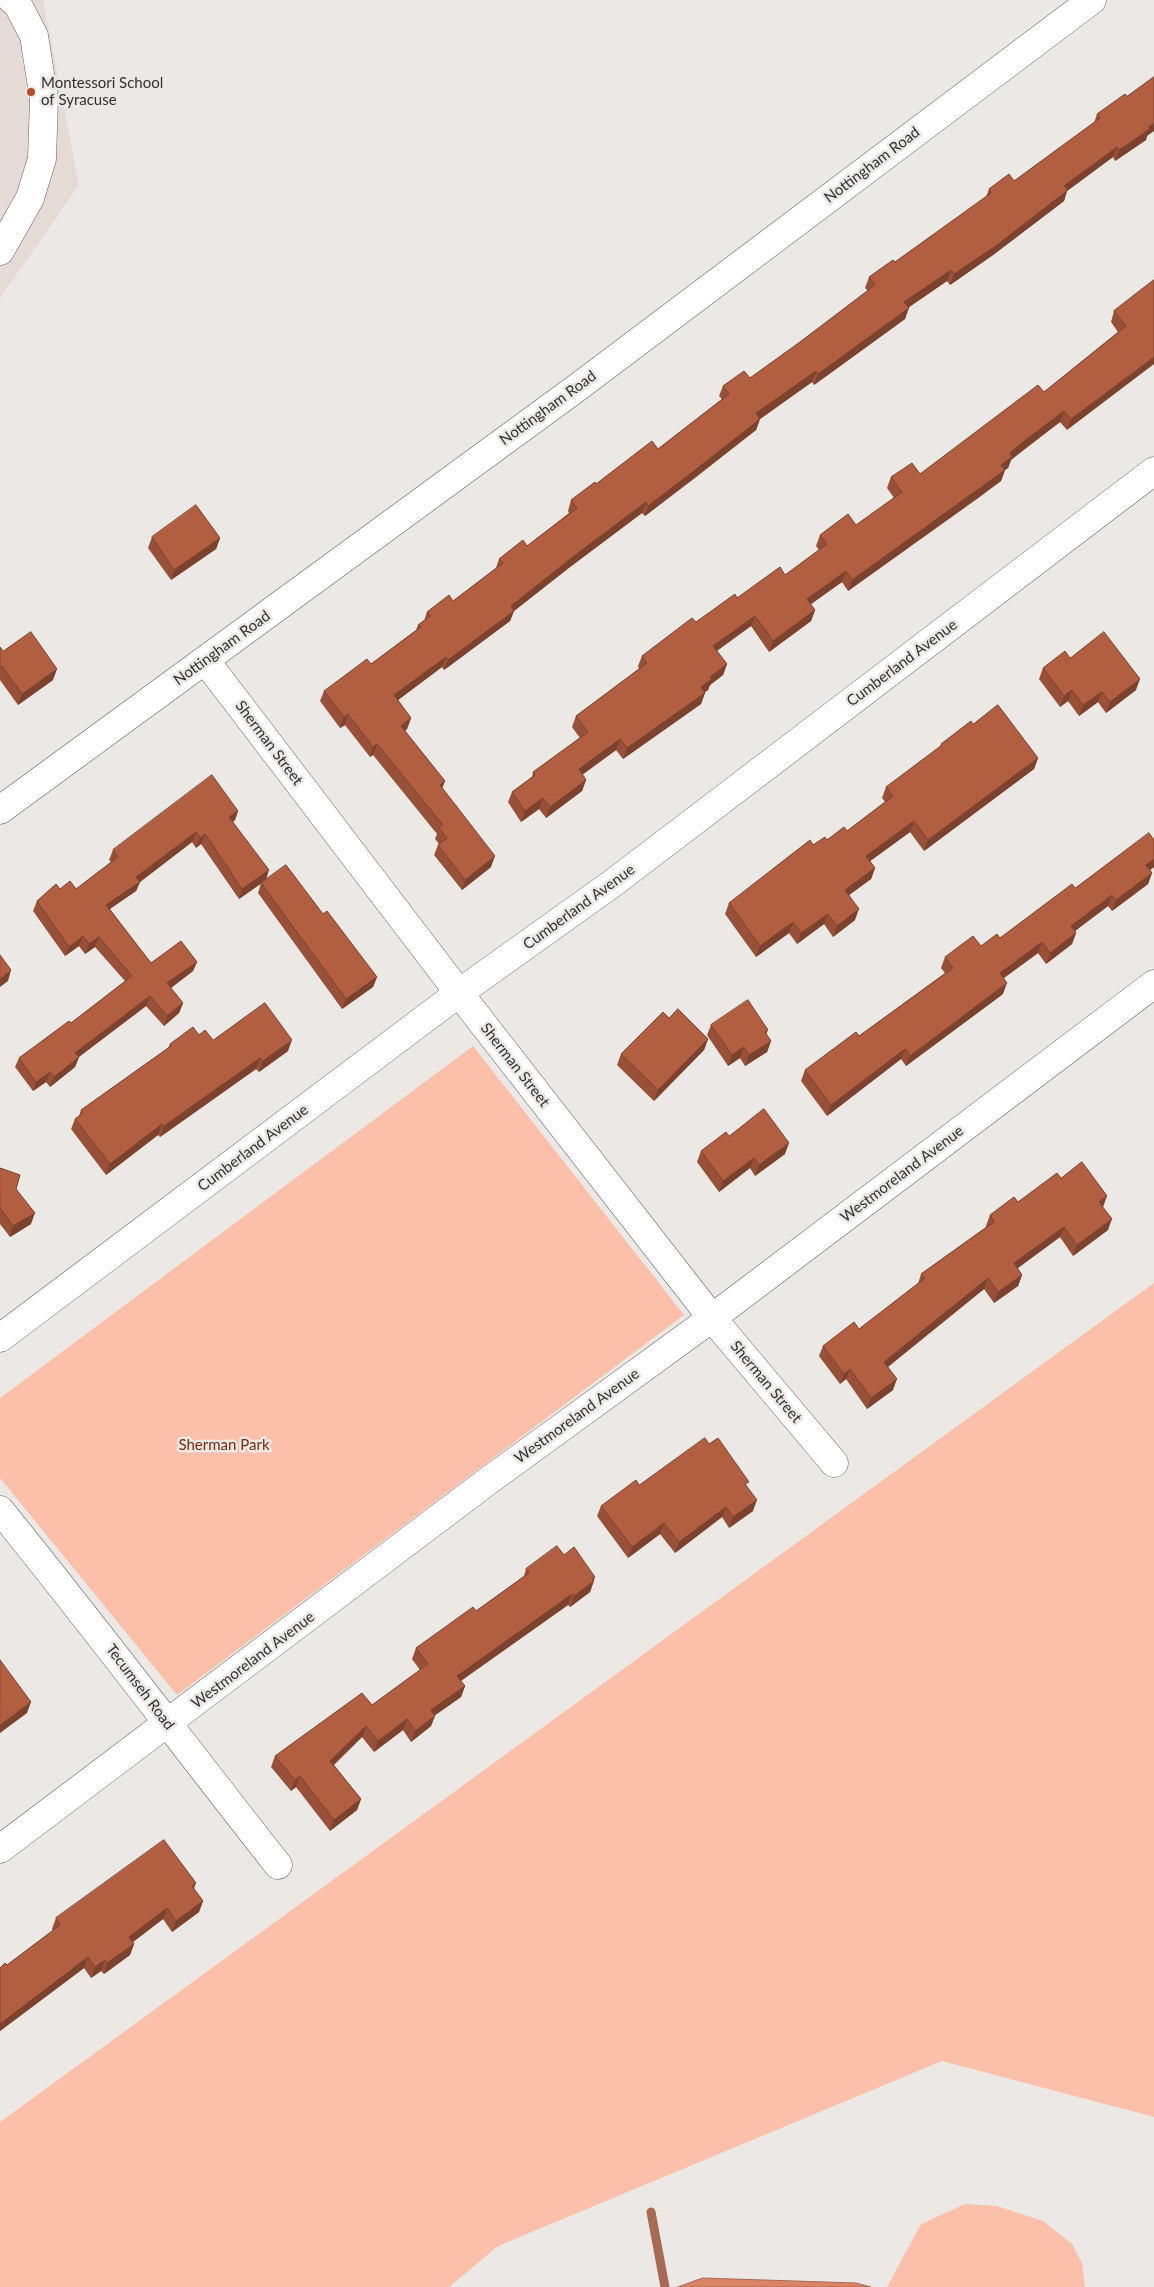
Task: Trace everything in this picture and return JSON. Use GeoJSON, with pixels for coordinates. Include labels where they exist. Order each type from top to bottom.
{"type":"FeatureCollection","features":[{"type":"Feature","properties":{"kind":"street"},"geometry":{"type":"LineString","coordinates":[[0,251],[30,198],[42,159],[44,99],[34,36],[17,3],[12,0]]}},
{"type":"Feature","properties":{"kind":"street","name":"Nottingham Road"},"geometry":{"type":"LineString","coordinates":[[0,810],[578,387],[1092,0]]}},
{"type":"Feature","properties":{"kind":"street","name":"Cumberland Avenue"},"geometry":{"type":"LineString","coordinates":[[0,1338],[460,993],[613,884],[1154,471]]}},
{"type":"Feature","properties":{"kind":"street","name":"Sherman Street"},"geometry":{"type":"LineString","coordinates":[[205,660],[712,1318],[834,1463]]}},
{"type":"Feature","properties":{"kind":"street","name":"Westmoreland Avenue"},"geometry":{"type":"LineString","coordinates":[[0,1849],[488,1481],[712,1318],[1154,984]]}},
{"type":"Feature","properties":{"kind":"street","name":"Tecumseh Road"},"geometry":{"type":"LineString","coordinates":[[0,1510],[70,1595],[278,1864]]}},
{"type":"Feature","properties":{"kind":"shaded area","name":"Montessori School of Syracuse"},"geometry":{"type":"Polygon","coordinates":[[[0,0],[43,0],[79,185],[0,298],[0,0]]]}},
{"type":"Feature","properties":{"kind":"shaded area"},"geometry":{"type":"Polygon","coordinates":[[[703,2278],[856,2283],[871,2287],[678,2287],[703,2278]]]}},
{"type":"Feature","properties":{"kind":"green space","name":"Sherman Park"},"geometry":{"type":"Polygon","coordinates":[[[473,1046],[684,1315],[177,1695],[0,1478],[0,1398],[473,1046]]]}},
{"type":"Feature","properties":{"kind":"green space"},"geometry":{"type":"Polygon","coordinates":[[[1154,1283],[1154,2117],[942,2061],[498,2246],[449,2287],[0,2287],[0,2122],[1154,1283]]]}},
{"type":"Feature","properties":{"kind":"green space"},"geometry":{"type":"Polygon","coordinates":[[[965,2204],[997,2206],[1043,2221],[1072,2244],[1082,2263],[1085,2287],[887,2287],[921,2224],[965,2204]]]}},
{"type":"Feature","properties":{"kind":"building"},"geometry":{"type":"Polygon","coordinates":[[[1154,77],[1154,123],[1148,127],[1150,129],[1119,150],[1117,147],[1064,186],[1068,190],[997,245],[954,274],[951,270],[904,302],[909,308],[818,374],[816,371],[756,413],[760,419],[699,467],[648,506],[646,502],[574,556],[511,606],[514,611],[448,660],[446,657],[394,695],[411,718],[401,726],[445,781],[440,785],[495,856],[465,880],[438,845],[447,838],[439,828],[443,825],[377,744],[373,747],[348,714],[344,717],[324,691],[367,659],[371,664],[421,627],[418,625],[430,616],[427,612],[449,595],[453,601],[503,563],[499,559],[523,540],[527,546],[577,508],[571,500],[595,482],[596,484],[652,441],[658,449],[729,394],[723,386],[744,371],[750,378],[800,342],[875,285],[869,277],[893,260],[895,262],[991,193],[989,189],[1009,174],[1014,181],[1100,118],[1097,114],[1125,94],[1127,96],[1154,77]]]}},
{"type":"Feature","properties":{"kind":"building"},"geometry":{"type":"Polygon","coordinates":[[[1154,280],[1154,357],[1071,419],[1064,411],[1010,453],[1012,457],[1001,465],[1005,470],[852,580],[846,571],[807,599],[815,610],[773,641],[755,616],[713,646],[727,664],[710,677],[712,679],[701,687],[705,693],[627,748],[620,739],[579,769],[586,780],[550,807],[543,798],[525,811],[512,792],[535,775],[533,772],[588,732],[576,716],[647,663],[642,656],[692,618],[696,622],[735,594],[737,598],[780,567],[785,575],[827,544],[820,535],[848,514],[856,525],[902,492],[891,477],[912,463],[920,474],[1038,385],[1044,392],[1126,326],[1114,311],[1154,280]]]}},
{"type":"Feature","properties":{"kind":"building"},"geometry":{"type":"Polygon","coordinates":[[[196,505],[220,538],[174,570],[152,537],[196,505]]]}},
{"type":"Feature","properties":{"kind":"building"},"geometry":{"type":"Polygon","coordinates":[[[31,632],[57,669],[22,694],[2,666],[0,668],[0,647],[3,651],[31,632]]]}},
{"type":"Feature","properties":{"kind":"building"},"geometry":{"type":"Polygon","coordinates":[[[1104,632],[1140,679],[1110,702],[1102,692],[1083,705],[1072,690],[1064,696],[1043,668],[1065,651],[1070,658],[1104,632]]]}},
{"type":"Feature","properties":{"kind":"building"},"geometry":{"type":"Polygon","coordinates":[[[998,705],[1038,758],[928,840],[914,821],[866,856],[875,868],[845,890],[859,909],[837,926],[828,914],[801,933],[793,922],[760,946],[729,903],[810,840],[813,845],[825,837],[827,840],[844,827],[847,831],[893,796],[886,787],[971,721],[973,724],[998,705]]]}},
{"type":"Feature","properties":{"kind":"building"},"geometry":{"type":"Polygon","coordinates":[[[212,775],[238,811],[229,817],[269,870],[242,889],[205,834],[200,838],[196,832],[136,877],[140,882],[106,905],[151,963],[181,941],[197,962],[167,983],[183,1003],[167,1016],[150,996],[75,1053],[79,1057],[54,1077],[50,1072],[36,1082],[19,1058],[69,1021],[71,1023],[132,976],[99,937],[89,944],[83,936],[69,947],[37,901],[56,884],[60,889],[70,881],[76,889],[118,857],[113,850],[212,775]]]}},
{"type":"Feature","properties":{"kind":"building"},"geometry":{"type":"Polygon","coordinates":[[[1149,833],[1154,840],[1154,859],[1146,865],[1152,873],[1116,900],[1112,895],[1071,926],[1076,933],[1050,953],[1042,942],[1000,973],[1007,983],[910,1056],[905,1049],[831,1105],[805,1070],[856,1032],[859,1036],[953,968],[945,957],[973,936],[981,946],[997,934],[1000,938],[1072,884],[1075,888],[1149,833]]]}},
{"type":"Feature","properties":{"kind":"building"},"geometry":{"type":"Polygon","coordinates":[[[286,865],[323,914],[327,911],[377,977],[346,999],[261,883],[286,865]]]}},
{"type":"Feature","properties":{"kind":"building"},"geometry":{"type":"Polygon","coordinates":[[[0,955],[11,970],[0,979],[0,955]]]}},
{"type":"Feature","properties":{"kind":"building"},"geometry":{"type":"Polygon","coordinates":[[[748,1000],[768,1030],[765,1032],[771,1041],[749,1055],[744,1047],[732,1055],[711,1025],[748,1000]]]}},
{"type":"Feature","properties":{"kind":"building"},"geometry":{"type":"Polygon","coordinates":[[[265,1003],[292,1040],[263,1061],[260,1058],[164,1126],[162,1124],[110,1164],[75,1119],[83,1113],[81,1110],[171,1046],[170,1044],[193,1027],[199,1035],[205,1030],[213,1040],[265,1003]]]}},
{"type":"Feature","properties":{"kind":"building"},"geometry":{"type":"Polygon","coordinates":[[[678,1009],[708,1039],[658,1090],[621,1054],[663,1012],[669,1018],[678,1009]]]}},
{"type":"Feature","properties":{"kind":"building"},"geometry":{"type":"Polygon","coordinates":[[[764,1109],[789,1143],[759,1165],[754,1158],[723,1181],[701,1151],[726,1132],[729,1136],[764,1109]]]}},
{"type":"Feature","properties":{"kind":"building"},"geometry":{"type":"Polygon","coordinates":[[[1082,1162],[1107,1196],[1099,1202],[1112,1219],[1077,1245],[1064,1227],[1014,1263],[1022,1275],[998,1292],[988,1278],[884,1362],[897,1379],[871,1398],[850,1369],[844,1374],[823,1346],[854,1322],[859,1329],[925,1278],[921,1274],[994,1222],[990,1215],[1014,1197],[1018,1202],[1057,1173],[1061,1178],[1082,1162]]]}},
{"type":"Feature","properties":{"kind":"building"},"geometry":{"type":"Polygon","coordinates":[[[0,1168],[20,1175],[16,1189],[35,1213],[13,1226],[0,1208],[0,1168]]]}},
{"type":"Feature","properties":{"kind":"building"},"geometry":{"type":"Polygon","coordinates":[[[705,1438],[709,1444],[718,1438],[749,1482],[745,1484],[757,1500],[733,1517],[726,1507],[679,1542],[664,1523],[632,1547],[601,1506],[636,1480],[639,1485],[705,1438]]]}},
{"type":"Feature","properties":{"kind":"building"},"geometry":{"type":"Polygon","coordinates":[[[557,1546],[564,1555],[574,1547],[595,1577],[592,1579],[594,1581],[574,1596],[572,1594],[457,1676],[465,1686],[431,1710],[435,1716],[415,1731],[407,1719],[378,1741],[366,1726],[330,1761],[361,1799],[334,1820],[300,1776],[295,1780],[275,1756],[362,1693],[372,1705],[428,1664],[416,1648],[473,1607],[476,1611],[529,1573],[526,1569],[557,1546]]]}},
{"type":"Feature","properties":{"kind":"building"},"geometry":{"type":"Polygon","coordinates":[[[0,1660],[31,1702],[0,1725],[0,1660]]]}},
{"type":"Feature","properties":{"kind":"building"},"geometry":{"type":"Polygon","coordinates":[[[164,1840],[196,1883],[192,1886],[203,1901],[176,1921],[167,1908],[129,1937],[134,1944],[107,1963],[105,1960],[95,1967],[88,1957],[0,2024],[0,1968],[5,1963],[7,1965],[60,1925],[56,1918],[164,1840]]]}},
{"type":"Feature","properties":{"kind":"waterway"},"geometry":{"type":"LineString","coordinates":[[651,2212],[665,2287]]}},
{"type":"Feature","properties":{"kind":"place","name":"Montessori School of Syracuse"},"geometry":{"type":"Point","coordinates":[31,92]}}]}
